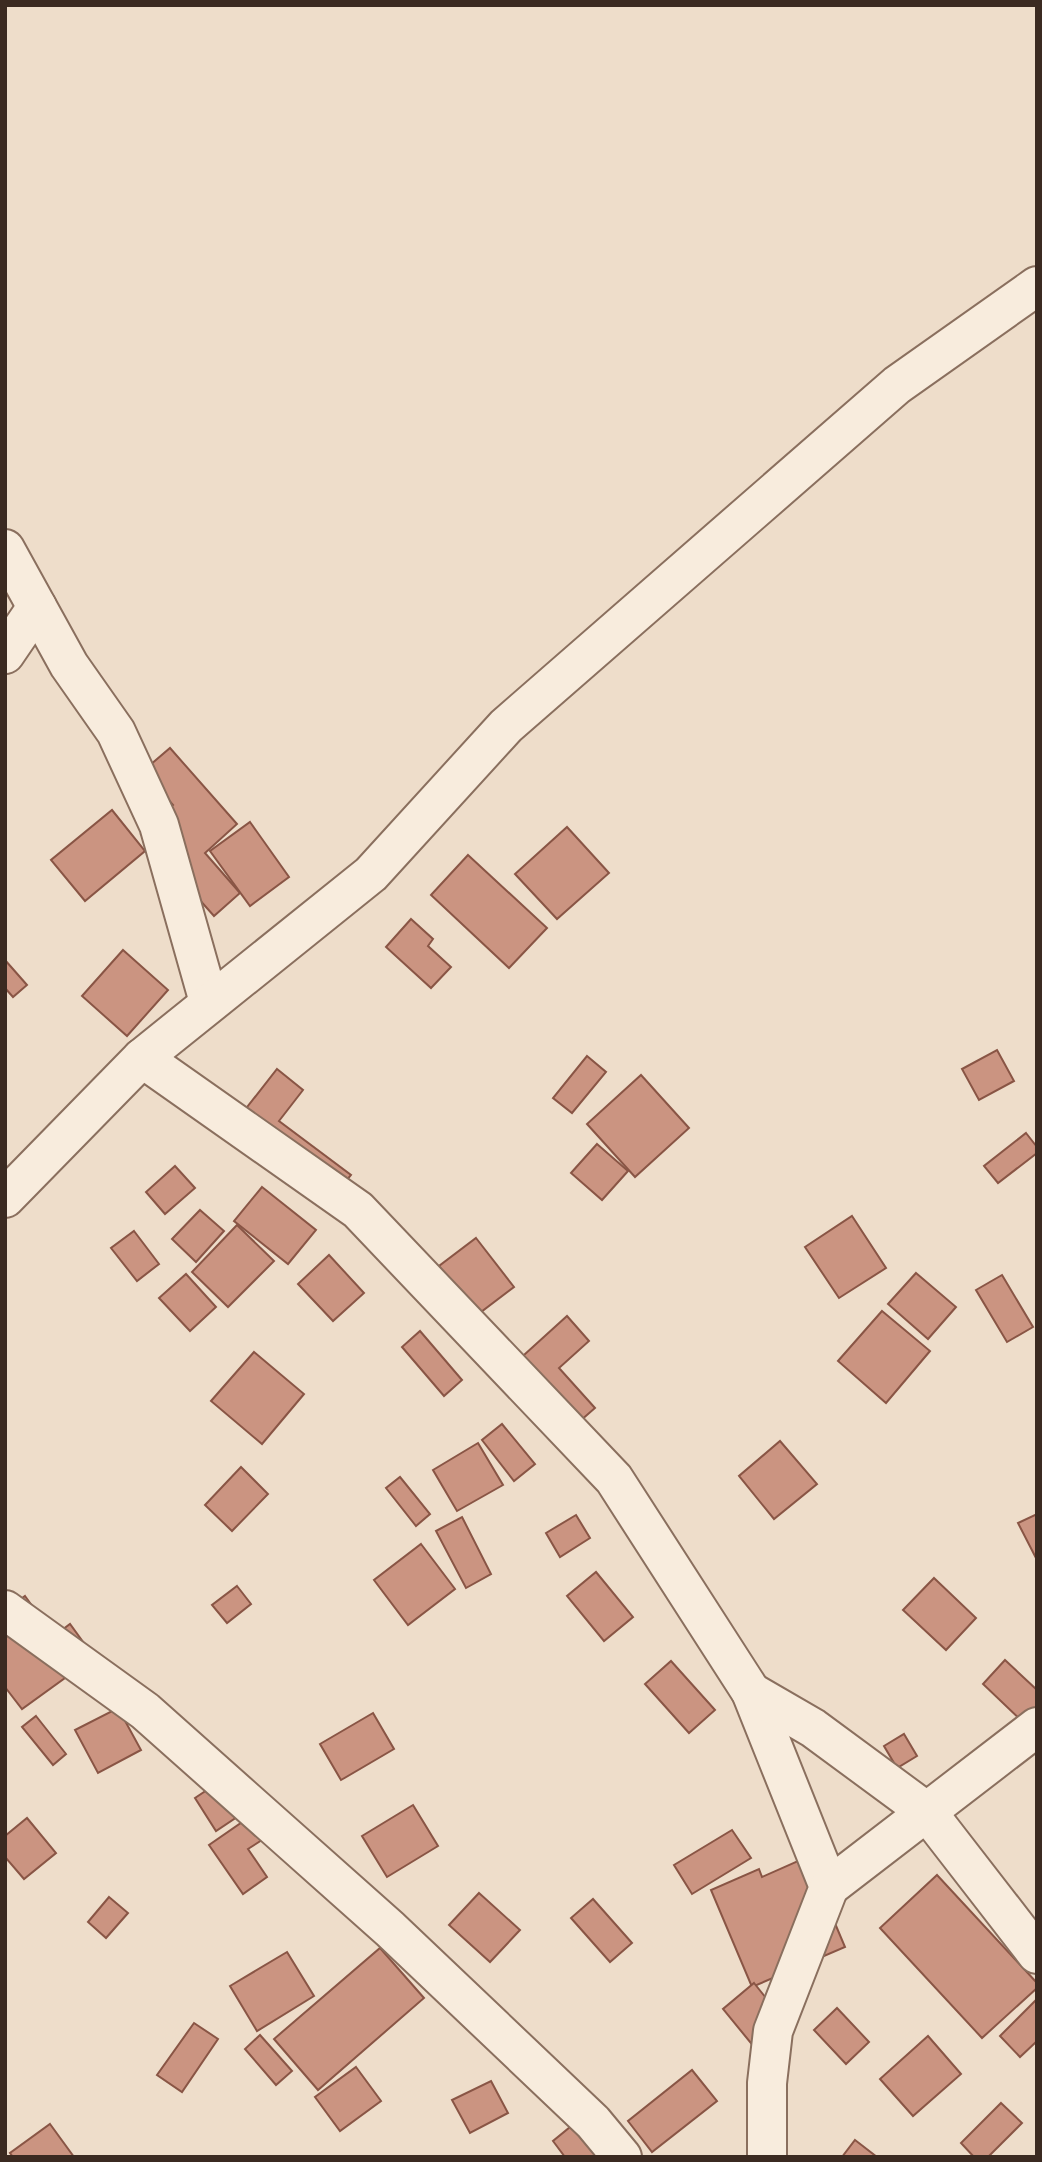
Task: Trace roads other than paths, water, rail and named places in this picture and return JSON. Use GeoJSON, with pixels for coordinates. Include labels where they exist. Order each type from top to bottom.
{"type":"FeatureCollection","features":[{"type":"Feature","properties":{"kind":"street"},"geometry":{"type":"LineString","coordinates":[[5,1198],[142,1058],[371,874],[506,726],[887,394],[1037,286]]}},
{"type":"Feature","properties":{"kind":"street"},"geometry":{"type":"LineString","coordinates":[[5,549],[69,665],[116,732],[159,825],[209,1002]]}},
{"type":"Feature","properties":{"kind":"street"},"geometry":{"type":"LineString","coordinates":[[5,654],[37,607]]}},
{"type":"Feature","properties":{"kind":"street"},"geometry":{"type":"LineString","coordinates":[[142,1058],[358,1210],[614,1479],[751,1692],[829,1887]]}},
{"type":"Feature","properties":{"kind":"street"},"geometry":{"type":"LineString","coordinates":[[5,1610],[145,1711],[176,1738],[390,1928],[593,2122],[622,2157]]}},
{"type":"Feature","properties":{"kind":"street"},"geometry":{"type":"LineString","coordinates":[[751,1692],[813,1728],[927,1812],[1037,1954]]}},
{"type":"Feature","properties":{"kind":"street"},"geometry":{"type":"LineString","coordinates":[[767,2157],[767,2083],[773,2031],[829,1887],[1037,1727]]}}]}
